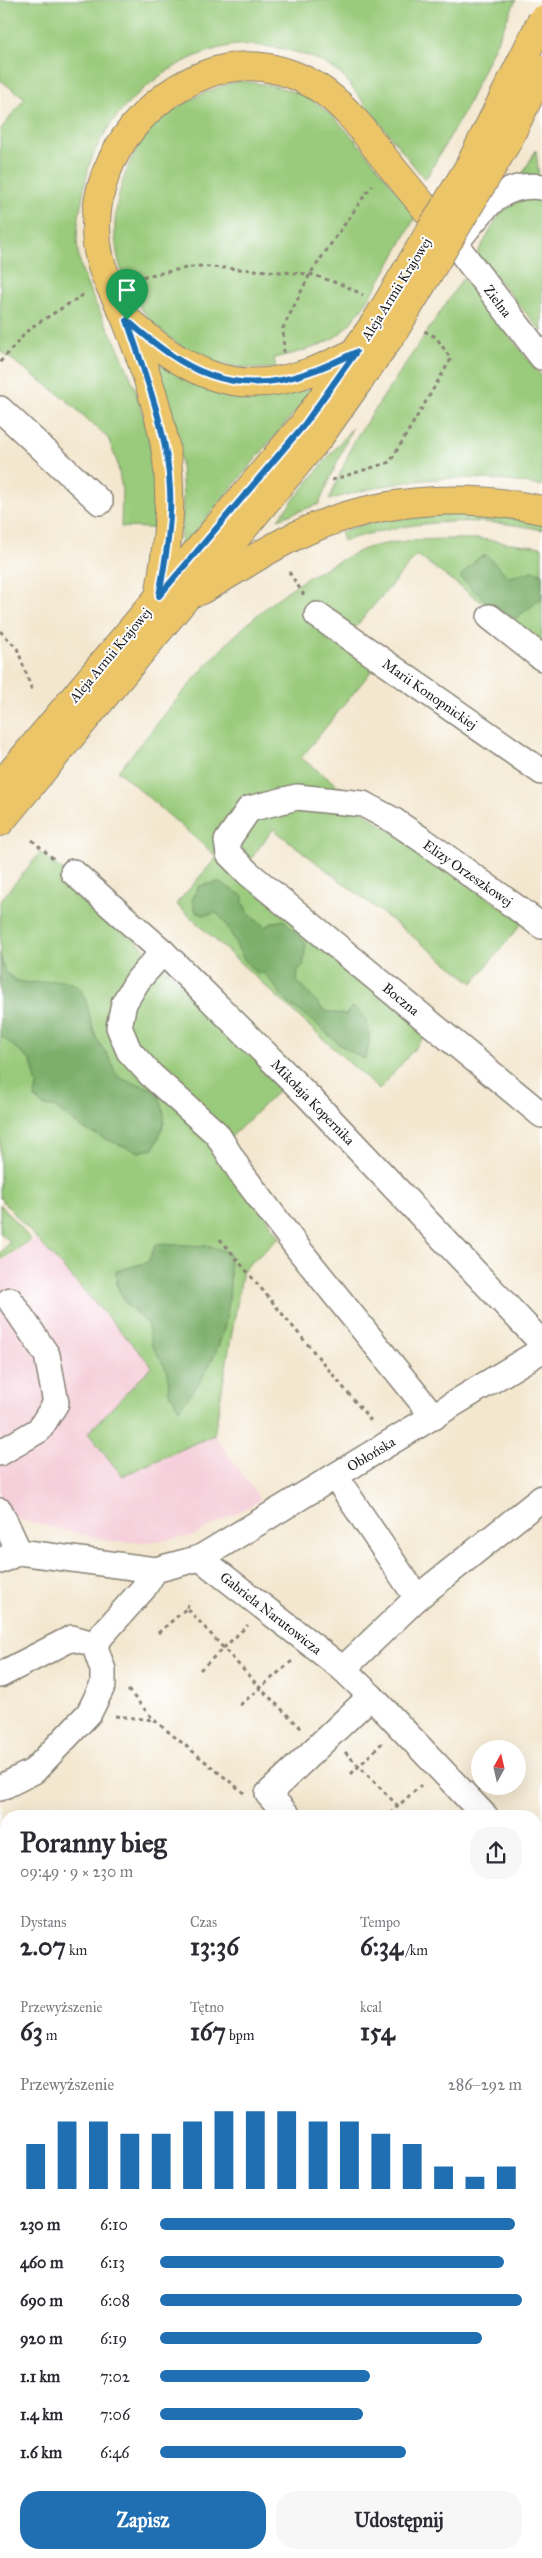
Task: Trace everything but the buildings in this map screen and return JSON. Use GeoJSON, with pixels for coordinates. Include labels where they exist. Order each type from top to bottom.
{"type":"FeatureCollection","features":[{"type":"Feature","properties":{"kind":"main road","name":"Aleja Armii Krajowej"},"geometry":{"type":"LineString","coordinates":[[0,822],[304,425],[356,352],[386,326],[470,165],[542,20]]}},
{"type":"Feature","properties":{"kind":"main road"},"geometry":{"type":"LineString","coordinates":[[455,244],[359,125],[324,91],[299,76],[283,70],[255,66],[224,69],[184,84],[155,104],[131,129],[114,154],[108,168],[97,214],[97,247],[105,276],[127,320],[155,404],[169,470],[168,533],[172,598],[228,576],[292,537],[348,516],[409,503],[456,500],[507,504],[542,510]]}},
{"type":"Feature","properties":{"kind":"main road","name":"Aleja Armii Krajowej"},"geometry":{"type":"LineString","coordinates":[[0,786],[320,436],[386,326],[507,142],[542,70]]}},
{"type":"Feature","properties":{"kind":"main road"},"geometry":{"type":"LineString","coordinates":[[127,320],[179,362],[210,375],[241,381],[272,382],[294,377],[356,352]]}},
{"type":"Feature","properties":{"kind":"street"},"geometry":{"type":"LineString","coordinates":[[455,244],[498,195],[515,188],[532,186],[542,188]]}},
{"type":"Feature","properties":{"kind":"street","name":"Zielna"},"geometry":{"type":"LineString","coordinates":[[455,244],[542,357]]}},
{"type":"Feature","properties":{"kind":"street"},"geometry":{"type":"LineString","coordinates":[[0,409],[100,502]]}},
{"type":"Feature","properties":{"kind":"street","name":"Marii Konopnickiej"},"geometry":{"type":"LineString","coordinates":[[317,615],[542,772]]}},
{"type":"Feature","properties":{"kind":"street"},"geometry":{"type":"LineString","coordinates":[[490,617],[542,658]]}},
{"type":"Feature","properties":{"kind":"street","name":"Elizy Orzeszkowej"},"geometry":{"type":"LineString","coordinates":[[260,882],[229,854],[227,842],[238,822],[249,809],[297,797],[363,804],[393,820],[542,926]]}},
{"type":"Feature","properties":{"kind":"street","name":"Mikołaja Kopernika"},"geometry":{"type":"LineString","coordinates":[[73,872],[162,952],[309,1097],[542,1343]]}},
{"type":"Feature","properties":{"kind":"street","name":"Boczna"},"geometry":{"type":"LineString","coordinates":[[260,882],[542,1115]]}},
{"type":"Feature","properties":{"kind":"street"},"geometry":{"type":"LineString","coordinates":[[162,952],[138,980],[124,1003],[119,1027],[129,1051],[151,1076],[217,1134],[241,1174],[300,1251],[434,1417]]}},
{"type":"Feature","properties":{"kind":"street"},"geometry":{"type":"LineString","coordinates":[[0,1453],[39,1430],[56,1403],[47,1355],[10,1300]]}},
{"type":"Feature","properties":{"kind":"street","name":"Obłońska"},"geometry":{"type":"LineString","coordinates":[[200,1558],[542,1350]]}},
{"type":"Feature","properties":{"kind":"street"},"geometry":{"type":"LineString","coordinates":[[335,1476],[417,1598]]}},
{"type":"Feature","properties":{"kind":"street"},"geometry":{"type":"LineString","coordinates":[[342,1669],[417,1598],[542,1498]]}},
{"type":"Feature","properties":{"kind":"street"},"geometry":{"type":"LineString","coordinates":[[0,1511],[10,1556],[155,1570],[200,1558]]}},
{"type":"Feature","properties":{"kind":"street","name":"Gabriela Narutowicza"},"geometry":{"type":"LineString","coordinates":[[200,1558],[342,1669],[371,1696],[479,1810]]}},
{"type":"Feature","properties":{"kind":"street"},"geometry":{"type":"LineString","coordinates":[[94,1644],[143,1589],[155,1570]]}},
{"type":"Feature","properties":{"kind":"street"},"geometry":{"type":"LineString","coordinates":[[0,1675],[72,1638],[94,1644]]}},
{"type":"Feature","properties":{"kind":"street"},"geometry":{"type":"LineString","coordinates":[[0,1788],[34,1771],[89,1713],[103,1685],[103,1670],[94,1644]]}},
{"type":"Feature","properties":{"kind":"street"},"geometry":{"type":"LineString","coordinates":[[283,1810],[268,1794],[371,1696]]}},
{"type":"Feature","properties":{"kind":"path"},"geometry":{"type":"LineString","coordinates":[[284,355],[283,328],[310,274],[376,181]]}},
{"type":"Feature","properties":{"kind":"path"},"geometry":{"type":"LineString","coordinates":[[134,279],[197,266],[310,274],[346,286]]}},
{"type":"Feature","properties":{"kind":"path"},"geometry":{"type":"LineString","coordinates":[[0,362],[30,328],[89,292]]}},
{"type":"Feature","properties":{"kind":"path"},"geometry":{"type":"LineString","coordinates":[[332,480],[390,462],[451,359],[436,338]]}},
{"type":"Feature","properties":{"kind":"path"},"geometry":{"type":"LineString","coordinates":[[0,631],[17,648],[32,692]]}},
{"type":"Feature","properties":{"kind":"path"},"geometry":{"type":"LineString","coordinates":[[220,1239],[390,1443]]}},
{"type":"Feature","properties":{"kind":"path"},"geometry":{"type":"LineString","coordinates":[[158,1633],[187,1608],[189,1600]]}},
{"type":"Feature","properties":{"kind":"path"},"geometry":{"type":"LineString","coordinates":[[187,1608],[260,1688],[323,1741],[359,1766],[398,1806]]}},
{"type":"Feature","properties":{"kind":"path"},"geometry":{"type":"LineString","coordinates":[[200,1670],[250,1623]]}},
{"type":"Feature","properties":{"kind":"path"},"geometry":{"type":"LineString","coordinates":[[240,1706],[294,1658]]}},
{"type":"Feature","properties":{"kind":"path"},"geometry":{"type":"LineString","coordinates":[[103,1670],[112,1673],[154,1720],[243,1793],[268,1794]]}},
{"type":"Feature","properties":{"kind":"path"},"geometry":{"type":"LineString","coordinates":[[89,1713],[154,1720]]}},
{"type":"Feature","properties":{"kind":"path"},"geometry":{"type":"LineString","coordinates":[[351,1774],[384,1742]]}},
{"type":"Feature","properties":{"kind":"path"},"geometry":{"type":"LineString","coordinates":[[394,1810],[423,1782]]}},
{"type":"Feature","properties":{"kind":"shaded area"},"geometry":{"type":"Polygon","coordinates":[[[36,1239],[152,1366],[88,1433],[122,1476],[214,1435],[261,1500],[193,1536],[147,1542],[114,1542],[8,1517],[0,1522],[0,1262],[36,1239]]]}},
{"type":"Feature","properties":{"kind":"green space"},"geometry":{"type":"Polygon","coordinates":[[[0,0],[516,0],[465,110],[425,180],[343,76],[312,58],[278,48],[235,45],[208,52],[188,60],[169,70],[151,83],[119,113],[93,155],[80,210],[77,241],[82,271],[87,285],[129,373],[143,416],[152,461],[154,483],[153,528],[121,527],[122,489],[117,462],[108,438],[63,397],[0,351],[0,130],[25,98],[0,80],[0,0]]]}},
{"type":"Feature","properties":{"kind":"green space"},"geometry":{"type":"Polygon","coordinates":[[[239,81],[286,89],[302,95],[317,104],[348,132],[416,216],[381,279],[349,325],[331,340],[308,349],[274,358],[276,368],[260,369],[231,366],[202,357],[176,343],[148,317],[135,299],[125,280],[118,259],[115,238],[115,216],[119,194],[131,159],[146,135],[165,116],[184,103],[216,88],[239,81]]]}},
{"type":"Feature","properties":{"kind":"green space"},"geometry":{"type":"Polygon","coordinates":[[[536,150],[542,203],[542,332],[477,254],[536,150]]]}},
{"type":"Feature","properties":{"kind":"green space"},"geometry":{"type":"Polygon","coordinates":[[[463,278],[542,377],[542,486],[486,479],[434,479],[383,486],[329,500],[355,439],[463,278]]]}},
{"type":"Feature","properties":{"kind":"green space"},"geometry":{"type":"Polygon","coordinates":[[[156,362],[202,386],[259,395],[314,389],[179,551],[183,501],[180,455],[171,410],[156,362]]]}},
{"type":"Feature","properties":{"kind":"green space"},"geometry":{"type":"Polygon","coordinates":[[[352,428],[319,504],[278,519],[352,428]]]}},
{"type":"Feature","properties":{"kind":"green space"},"geometry":{"type":"Polygon","coordinates":[[[432,512],[542,520],[542,530],[492,523],[442,522],[392,529],[343,541],[340,532],[364,524],[432,512]]]}},
{"type":"Feature","properties":{"kind":"green space"},"geometry":{"type":"Polygon","coordinates":[[[439,539],[480,539],[542,547],[542,646],[417,555],[340,645],[373,669],[301,758],[349,794],[296,790],[222,833],[217,858],[428,1033],[379,1090],[176,904],[217,857],[118,771],[219,652],[276,599],[308,577],[357,552],[384,544],[439,539]]]}},
{"type":"Feature","properties":{"kind":"green space"},"geometry":{"type":"Polygon","coordinates":[[[486,555],[509,577],[533,571],[542,573],[542,598],[516,618],[500,611],[486,601],[460,577],[478,558],[486,555]]]}},
{"type":"Feature","properties":{"kind":"green space"},"geometry":{"type":"Polygon","coordinates":[[[297,804],[359,809],[523,922],[473,983],[273,829],[248,863],[236,851],[253,815],[297,804]]]}},
{"type":"Feature","properties":{"kind":"green space"},"geometry":{"type":"Polygon","coordinates":[[[40,853],[64,871],[285,1084],[219,1149],[280,1237],[243,1270],[214,1435],[122,1476],[88,1433],[152,1366],[0,1198],[0,901],[40,853]]]}},
{"type":"Feature","properties":{"kind":"green space"},"geometry":{"type":"Polygon","coordinates":[[[219,882],[243,896],[247,910],[253,918],[265,927],[274,922],[284,920],[306,944],[303,966],[298,970],[297,981],[325,1011],[346,1015],[351,1007],[357,1010],[366,1022],[368,1030],[369,1045],[364,1059],[340,1045],[313,1021],[289,1004],[264,973],[258,974],[250,967],[222,918],[216,913],[204,915],[196,912],[192,900],[199,886],[219,882]]]}},
{"type":"Feature","properties":{"kind":"green space"},"geometry":{"type":"Polygon","coordinates":[[[0,954],[5,973],[18,981],[65,981],[72,983],[82,992],[96,1037],[107,1053],[116,1074],[126,1080],[157,1091],[163,1108],[164,1120],[154,1148],[139,1152],[110,1141],[82,1128],[54,1107],[43,1106],[35,1098],[37,1085],[31,1061],[0,1035],[0,954]]]}},
{"type":"Feature","properties":{"kind":"green space"},"geometry":{"type":"Polygon","coordinates":[[[0,1204],[31,1240],[0,1260],[0,1254],[10,1241],[0,1233],[0,1204]]]}},
{"type":"Feature","properties":{"kind":"green space"},"geometry":{"type":"Polygon","coordinates":[[[156,1244],[211,1246],[229,1253],[229,1297],[222,1336],[215,1355],[205,1373],[179,1409],[169,1392],[168,1372],[152,1345],[147,1323],[127,1305],[117,1286],[116,1271],[148,1262],[156,1244]]]}},
{"type":"Feature","properties":{"kind":"route"},"geometry":{"type":"LineString","coordinates":[[127,320],[150,341],[179,362],[194,370],[224,379],[258,382],[284,380],[311,372],[356,352],[304,425],[159,596],[166,557],[170,511],[169,470],[155,404],[127,320]]}}]}
